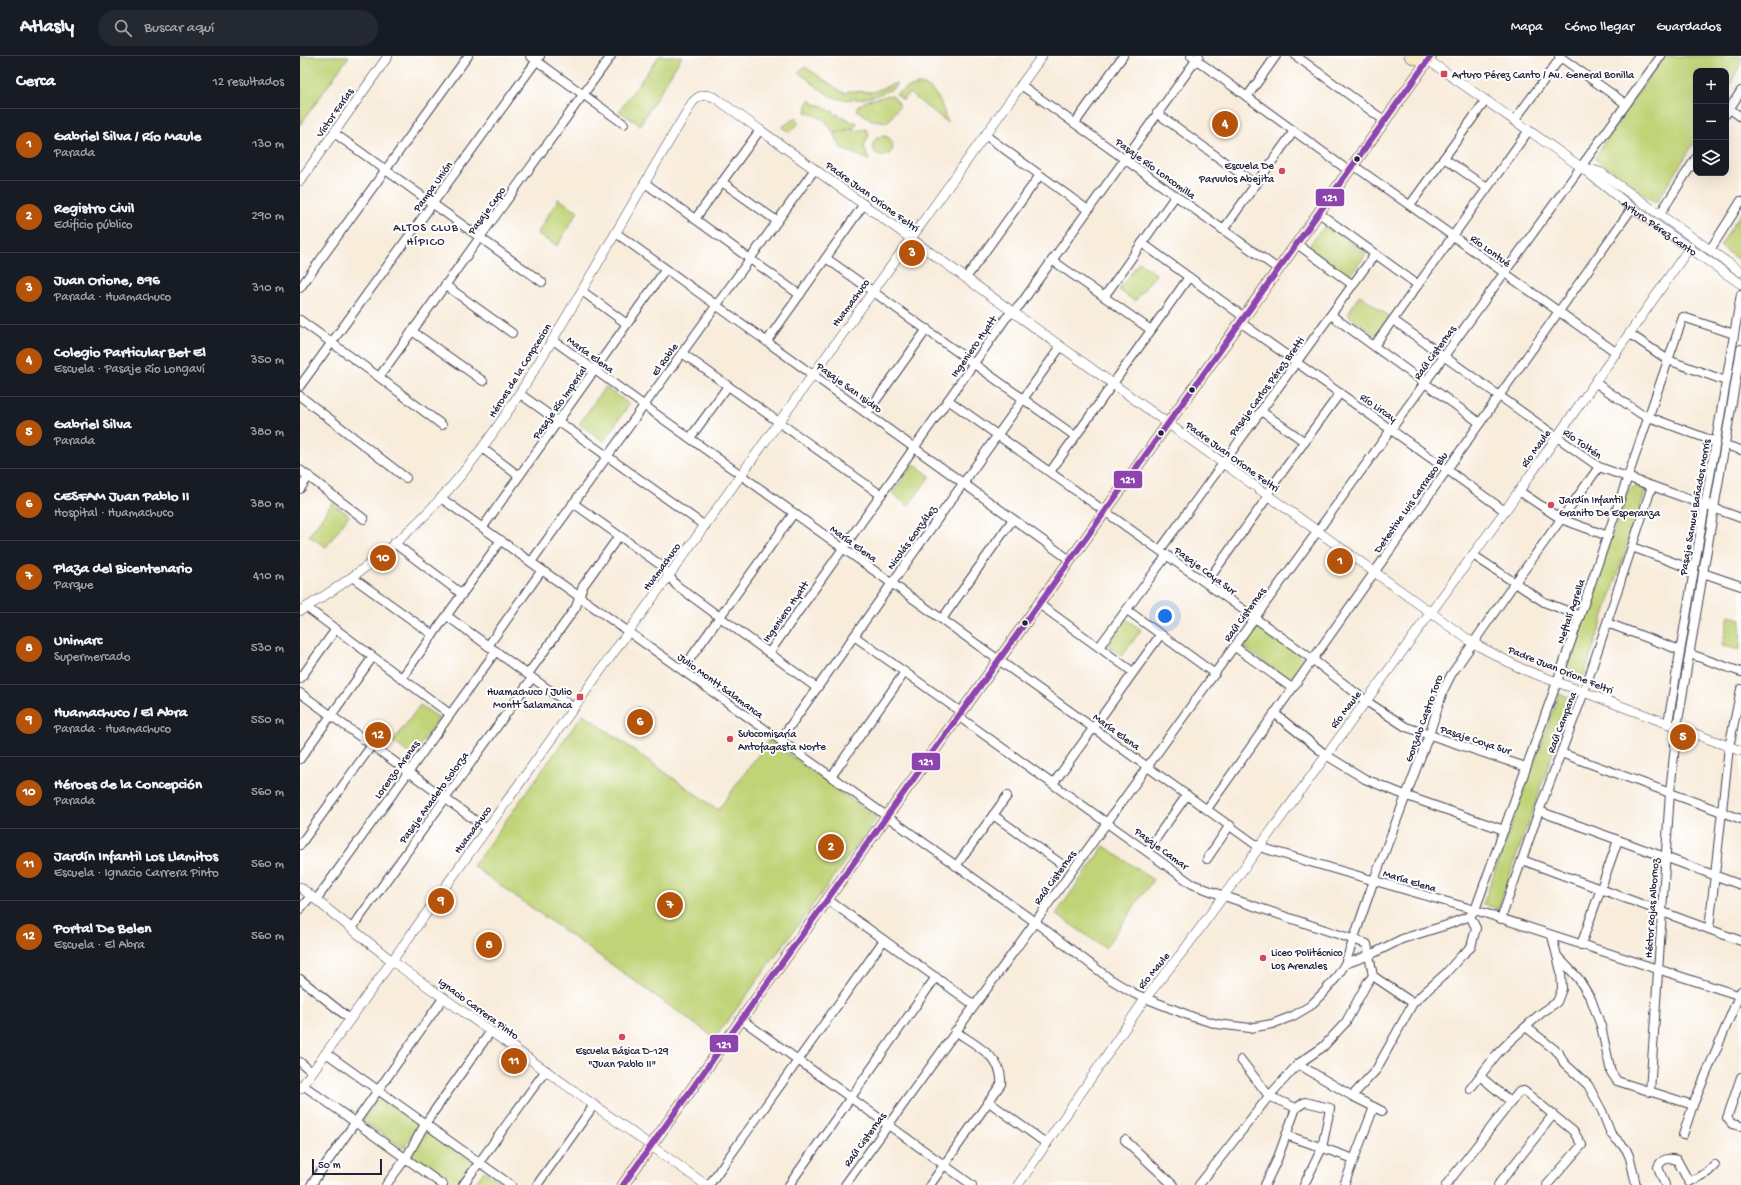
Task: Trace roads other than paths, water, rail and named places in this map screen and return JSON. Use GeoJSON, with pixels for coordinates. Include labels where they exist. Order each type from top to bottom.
{"type":"FeatureCollection","features":[{"type":"Feature","properties":{"kind":"main road","name":"Arturo Pérez Canto"},"geometry":{"type":"LineString","coordinates":[[1410,56],[1415,59],[1428,57]]}},
{"type":"Feature","properties":{"kind":"main road"},"geometry":{"type":"LineString","coordinates":[[623,1185],[1385,121],[1428,57]]}},
{"type":"Feature","properties":{"kind":"street","name":"Víctor Farías"},"geometry":{"type":"LineString","coordinates":[[300,181],[388,56]]}},
{"type":"Feature","properties":{"kind":"street"},"geometry":{"type":"LineString","coordinates":[[300,288],[468,56]]}},
{"type":"Feature","properties":{"kind":"street","name":"Pasaje Cupo"},"geometry":{"type":"LineString","coordinates":[[379,377],[611,56]]}},
{"type":"Feature","properties":{"kind":"street","name":"Huamachuco"},"geometry":{"type":"LineString","coordinates":[[302,1087],[1042,56]]}},
{"type":"Feature","properties":{"kind":"street"},"geometry":{"type":"LineString","coordinates":[[1075,123],[1123,56]]}},
{"type":"Feature","properties":{"kind":"street"},"geometry":{"type":"LineString","coordinates":[[1247,97],[1276,56]]}},
{"type":"Feature","properties":{"kind":"street"},"geometry":{"type":"LineString","coordinates":[[1296,56],[1385,121]]}},
{"type":"Feature","properties":{"kind":"street"},"geometry":{"type":"LineString","coordinates":[[1514,121],[1560,56],[1626,104]]}},
{"type":"Feature","properties":{"kind":"street","name":"Raúl Cisternas"},"geometry":{"type":"LineString","coordinates":[[845,1185],[1661,56]]}},
{"type":"Feature","properties":{"kind":"street","name":"Río Lontué"},"geometry":{"type":"LineString","coordinates":[[1195,57],[1294,131],[1410,205],[1617,353]]}},
{"type":"Feature","properties":{"kind":"street","name":"Ingeniero Hyatt"},"geometry":{"type":"LineString","coordinates":[[769,653],[1006,318],[1020,305],[1157,113],[1195,57]]}},
{"type":"Feature","properties":{"kind":"street","name":"Arturo Pérez Canto"},"geometry":{"type":"LineString","coordinates":[[1428,57],[1514,121],[1582,167],[1632,208],[1741,284]]}},
{"type":"Feature","properties":{"kind":"street"},"geometry":{"type":"LineString","coordinates":[[536,58],[624,124]]}},
{"type":"Feature","properties":{"kind":"street","name":"Pampa Unión"},"geometry":{"type":"LineString","coordinates":[[300,386],[433,204],[536,58]]}},
{"type":"Feature","properties":{"kind":"street","name":"Pasaje Río Loncomilla"},"geometry":{"type":"LineString","coordinates":[[1021,84],[1278,269]]}},
{"type":"Feature","properties":{"kind":"street"},"geometry":{"type":"LineString","coordinates":[[1729,110],[1741,91]]}},
{"type":"Feature","properties":{"kind":"street","name":"Padre Juan Orione Feltri"},"geometry":{"type":"LineString","coordinates":[[704,95],[717,99],[1473,643],[1522,669],[1741,751]]}},
{"type":"Feature","properties":{"kind":"street","name":"Héroes de la Conpcecion"},"geometry":{"type":"LineString","coordinates":[[303,609],[352,577],[394,543],[442,498],[482,448],[520,394],[553,340],[692,103],[697,97],[704,95]]}},
{"type":"Feature","properties":{"kind":"street"},"geometry":{"type":"LineString","coordinates":[[1410,205],[1486,100]]}},
{"type":"Feature","properties":{"kind":"street"},"geometry":{"type":"LineString","coordinates":[[1729,112],[1741,117]]}},
{"type":"Feature","properties":{"kind":"street"},"geometry":{"type":"LineString","coordinates":[[1157,113],[1256,184]]}},
{"type":"Feature","properties":{"kind":"street"},"geometry":{"type":"LineString","coordinates":[[695,219],[760,130]]}},
{"type":"Feature","properties":{"kind":"street"},"geometry":{"type":"LineString","coordinates":[[1374,346],[1529,130]]}},
{"type":"Feature","properties":{"kind":"street"},"geometry":{"type":"LineString","coordinates":[[1224,230],[1294,131]]}},
{"type":"Feature","properties":{"kind":"street"},"geometry":{"type":"LineString","coordinates":[[334,132],[542,282]]}},
{"type":"Feature","properties":{"kind":"street"},"geometry":{"type":"LineString","coordinates":[[985,135],[1088,210]]}},
{"type":"Feature","properties":{"kind":"street"},"geometry":{"type":"LineString","coordinates":[[1444,158],[1487,188]]}},
{"type":"Feature","properties":{"kind":"street"},"geometry":{"type":"LineString","coordinates":[[1660,214],[1693,163]]}},
{"type":"Feature","properties":{"kind":"street","name":"Arturo Pérez Canto"},"geometry":{"type":"LineString","coordinates":[[1582,167],[1600,172],[1741,272]]}},
{"type":"Feature","properties":{"kind":"street","name":"El Roble"},"geometry":{"type":"LineString","coordinates":[[531,562],[814,169]]}},
{"type":"Feature","properties":{"kind":"street"},"geometry":{"type":"LineString","coordinates":[[966,278],[1040,175]]}},
{"type":"Feature","properties":{"kind":"street"},"geometry":{"type":"LineString","coordinates":[[722,182],[777,221]]}},
{"type":"Feature","properties":{"kind":"street"},"geometry":{"type":"LineString","coordinates":[[645,183],[800,295]]}},
{"type":"Feature","properties":{"kind":"street"},"geometry":{"type":"LineString","coordinates":[[1104,297],[1176,195]]}},
{"type":"Feature","properties":{"kind":"street"},"geometry":{"type":"LineString","coordinates":[[1710,250],[1741,201]]}},
{"type":"Feature","properties":{"kind":"street"},"geometry":{"type":"LineString","coordinates":[[767,341],[864,204]]}},
{"type":"Feature","properties":{"kind":"street","name":"Detective Luis Carrasco Blu"},"geometry":{"type":"LineString","coordinates":[[1207,809],[1632,208]]}},
{"type":"Feature","properties":{"kind":"street"},"geometry":{"type":"LineString","coordinates":[[1319,213],[1418,285]]}},
{"type":"Feature","properties":{"kind":"street","name":"Pasaje San Isidro"},"geometry":{"type":"LineString","coordinates":[[616,233],[1070,560]]}},
{"type":"Feature","properties":{"kind":"street","name":"Río Lircay"},"geometry":{"type":"LineString","coordinates":[[1142,243],[1189,277],[1297,362],[1505,511]]}},
{"type":"Feature","properties":{"kind":"street"},"geometry":{"type":"LineString","coordinates":[[1297,244],[1353,285]]}},
{"type":"Feature","properties":{"kind":"street","name":"Río Maule"},"geometry":{"type":"LineString","coordinates":[[1018,1185],[1145,999],[1224,896],[1505,511],[1690,247]]}},
{"type":"Feature","properties":{"kind":"street","name":"Pasaje Carlos Pérez Bretti"},"geometry":{"type":"LineString","coordinates":[[1160,550],[1375,254]]}},
{"type":"Feature","properties":{"kind":"street"},"geometry":{"type":"LineString","coordinates":[[826,258],[1075,436]]}},
{"type":"Feature","properties":{"kind":"street"},"geometry":{"type":"LineString","coordinates":[[1052,260],[1150,330]]}},
{"type":"Feature","properties":{"kind":"street","name":"Pasaje Río Imperial"},"geometry":{"type":"LineString","coordinates":[[483,527],[666,269]]}},
{"type":"Feature","properties":{"kind":"street"},"geometry":{"type":"LineString","coordinates":[[1050,472],[1189,277]]}},
{"type":"Feature","properties":{"kind":"street"},"geometry":{"type":"LineString","coordinates":[[445,285],[512,333]]}},
{"type":"Feature","properties":{"kind":"street"},"geometry":{"type":"LineString","coordinates":[[582,291],[627,324]]}},
{"type":"Feature","properties":{"kind":"street","name":"Pasaje Samuel Bañados Morris"},"geometry":{"type":"LineString","coordinates":[[1668,723],[1741,294]]}},
{"type":"Feature","properties":{"kind":"street"},"geometry":{"type":"LineString","coordinates":[[1332,314],[1480,423]]}},
{"type":"Feature","properties":{"kind":"street","name":"Neftalí Agrella"},"geometry":{"type":"LineString","coordinates":[[1472,913],[1504,830],[1557,682],[1683,317],[1734,334]]}},
{"type":"Feature","properties":{"kind":"street"},"geometry":{"type":"LineString","coordinates":[[300,320],[442,425]]}},
{"type":"Feature","properties":{"kind":"street","name":"Río Toltén"},"geometry":{"type":"LineString","coordinates":[[1392,320],[1498,397],[1599,467],[1741,518]]}},
{"type":"Feature","properties":{"kind":"street"},"geometry":{"type":"LineString","coordinates":[[867,413],[926,329]]}},
{"type":"Feature","properties":{"kind":"street"},"geometry":{"type":"LineString","coordinates":[[412,330],[483,381]]}},
{"type":"Feature","properties":{"kind":"street"},"geometry":{"type":"LineString","coordinates":[[1630,334],[1668,360],[1726,381]]}},
{"type":"Feature","properties":{"kind":"street","name":"María Elena"},"geometry":{"type":"LineString","coordinates":[[553,340],[1259,847],[1374,880],[1472,913],[1501,919],[1740,994]]}},
{"type":"Feature","properties":{"kind":"street","name":"Nicolás González"},"geometry":{"type":"LineString","coordinates":[[780,740],[1061,346]]}},
{"type":"Feature","properties":{"kind":"street","name":"Pasaje Samuel Bañados Morris"},"geometry":{"type":"LineString","coordinates":[[1678,727],[1725,445],[1738,386],[1741,349]]}},
{"type":"Feature","properties":{"kind":"street"},"geometry":{"type":"LineString","coordinates":[[682,353],[881,495]]}},
{"type":"Feature","properties":{"kind":"street"},"geometry":{"type":"LineString","coordinates":[[1596,383],[1635,411],[1648,418],[1716,442]]}},
{"type":"Feature","properties":{"kind":"street"},"geometry":{"type":"LineString","coordinates":[[690,438],[728,386]]}},
{"type":"Feature","properties":{"kind":"street"},"geometry":{"type":"LineString","coordinates":[[1206,583],[1268,495],[1273,485],[1340,393]]}},
{"type":"Feature","properties":{"kind":"street"},"geometry":{"type":"LineString","coordinates":[[520,394],[705,526]]}},
{"type":"Feature","properties":{"kind":"street"},"geometry":{"type":"LineString","coordinates":[[300,396],[406,478]]}},
{"type":"Feature","properties":{"kind":"street","name":"Pasaje Coya Sur"},"geometry":{"type":"LineString","coordinates":[[948,400],[1168,555],[1312,659],[1366,701],[1406,727],[1526,767]]}},
{"type":"Feature","properties":{"kind":"street"},"geometry":{"type":"LineString","coordinates":[[1262,411],[1305,442]]}},
{"type":"Feature","properties":{"kind":"street"},"geometry":{"type":"LineString","coordinates":[[1725,445],[1741,450]]}},
{"type":"Feature","properties":{"kind":"street"},"geometry":{"type":"LineString","coordinates":[[482,448],[519,476]]}},
{"type":"Feature","properties":{"kind":"street","name":"Gonzalo Castro Toro"},"geometry":{"type":"LineString","coordinates":[[1145,999],[1217,1024],[1250,1028],[1272,1024],[1293,1016],[1310,1006],[1336,978],[1345,964],[1374,880],[1429,735],[1443,691],[1451,675],[1514,584],[1599,467]]}},
{"type":"Feature","properties":{"kind":"street"},"geometry":{"type":"LineString","coordinates":[[300,470],[364,519]]}},
{"type":"Feature","properties":{"kind":"street"},"geometry":{"type":"LineString","coordinates":[[300,489],[309,476]]}},
{"type":"Feature","properties":{"kind":"street","name":"Raúl Campana"},"geometry":{"type":"LineString","coordinates":[[1501,919],[1539,811],[1584,692],[1652,486]]}},
{"type":"Feature","properties":{"kind":"street"},"geometry":{"type":"LineString","coordinates":[[1519,491],[1561,519],[1608,536]]}},
{"type":"Feature","properties":{"kind":"street","name":"Julio Montt Salamanca"},"geometry":{"type":"LineString","coordinates":[[442,498],[886,817],[1035,922],[1110,979],[1145,999]]}},
{"type":"Feature","properties":{"kind":"street"},"geometry":{"type":"LineString","coordinates":[[573,503],[662,566],[676,585],[817,688]]}},
{"type":"Feature","properties":{"kind":"street"},"geometry":{"type":"LineString","coordinates":[[682,670],[794,513]]}},
{"type":"Feature","properties":{"kind":"street"},"geometry":{"type":"LineString","coordinates":[[942,619],[1013,519]]}},
{"type":"Feature","properties":{"kind":"street","name":"Pasaje Anacleto Solorza"},"geometry":{"type":"LineString","coordinates":[[352,928],[446,798],[530,676],[576,607],[583,586],[619,536]]}},
{"type":"Feature","properties":{"kind":"street"},"geometry":{"type":"LineString","coordinates":[[401,679],[501,540]]}},
{"type":"Feature","properties":{"kind":"street"},"geometry":{"type":"LineString","coordinates":[[394,543],[462,594]]}},
{"type":"Feature","properties":{"kind":"street"},"geometry":{"type":"LineString","coordinates":[[1632,547],[1694,570]]}},
{"type":"Feature","properties":{"kind":"street"},"geometry":{"type":"LineString","coordinates":[[1099,647],[1168,555]]}},
{"type":"Feature","properties":{"kind":"street"},"geometry":{"type":"LineString","coordinates":[[1473,555],[1514,584],[1544,602],[1580,616]]}},
{"type":"Feature","properties":{"kind":"street"},"geometry":{"type":"LineString","coordinates":[[488,646],[542,570]]}},
{"type":"Feature","properties":{"kind":"street"},"geometry":{"type":"LineString","coordinates":[[1703,573],[1741,586]]}},
{"type":"Feature","properties":{"kind":"street"},"geometry":{"type":"LineString","coordinates":[[352,577],[433,635]]}},
{"type":"Feature","properties":{"kind":"street"},"geometry":{"type":"LineString","coordinates":[[1039,604],[1133,672]]}},
{"type":"Feature","properties":{"kind":"street"},"geometry":{"type":"LineString","coordinates":[[303,609],[336,629],[369,654],[372,658],[450,714]]}},
{"type":"Feature","properties":{"kind":"street"},"geometry":{"type":"LineString","coordinates":[[1127,610],[1215,674]]}},
{"type":"Feature","properties":{"kind":"street"},"geometry":{"type":"LineString","coordinates":[[447,616],[574,708]]}},
{"type":"Feature","properties":{"kind":"street"},"geometry":{"type":"LineString","coordinates":[[1607,624],[1680,650]]}},
{"type":"Feature","properties":{"kind":"street"},"geometry":{"type":"LineString","coordinates":[[300,678],[336,629]]}},
{"type":"Feature","properties":{"kind":"street"},"geometry":{"type":"LineString","coordinates":[[1053,784],[1161,634]]}},
{"type":"Feature","properties":{"kind":"street","name":"Pasaje Camar"},"geometry":{"type":"LineString","coordinates":[[854,636],[905,672],[1053,784],[1192,884],[1367,944],[1370,955]]}},
{"type":"Feature","properties":{"kind":"street"},"geometry":{"type":"LineString","coordinates":[[1235,646],[1292,688]]}},
{"type":"Feature","properties":{"kind":"street","name":"Lorenzo Arenas"},"geometry":{"type":"LineString","coordinates":[[300,909],[313,898],[496,651]]}},
{"type":"Feature","properties":{"kind":"street"},"geometry":{"type":"LineString","coordinates":[[1690,654],[1741,672]]}},
{"type":"Feature","properties":{"kind":"street"},"geometry":{"type":"LineString","coordinates":[[300,759],[372,658]]}},
{"type":"Feature","properties":{"kind":"street"},"geometry":{"type":"LineString","coordinates":[[831,777],[905,672]]}},
{"type":"Feature","properties":{"kind":"street"},"geometry":{"type":"LineString","coordinates":[[1709,929],[1729,746],[1741,689]]}},
{"type":"Feature","properties":{"kind":"street"},"geometry":{"type":"LineString","coordinates":[[300,693],[487,829]]}},
{"type":"Feature","properties":{"kind":"street"},"geometry":{"type":"LineString","coordinates":[[1274,713],[1326,755],[1365,779],[1407,796],[1504,830]]}},
{"type":"Feature","properties":{"kind":"street","name":"Héctor Rojas Albornoz"},"geometry":{"type":"LineString","coordinates":[[1650,1092],[1670,792],[1678,727]]}},
{"type":"Feature","properties":{"kind":"street"},"geometry":{"type":"LineString","coordinates":[[300,845],[372,745]]}},
{"type":"Feature","properties":{"kind":"street"},"geometry":{"type":"LineString","coordinates":[[1561,753],[1741,819]]}},
{"type":"Feature","properties":{"kind":"street"},"geometry":{"type":"LineString","coordinates":[[1147,851],[1187,795]]}},
{"type":"Feature","properties":{"kind":"street"},"geometry":{"type":"LineString","coordinates":[[956,866],[1007,796]]}},
{"type":"Feature","properties":{"kind":"street"},"geometry":{"type":"LineString","coordinates":[[1539,811],[1666,856],[1741,885]]}},
{"type":"Feature","properties":{"kind":"street"},"geometry":{"type":"LineString","coordinates":[[993,815],[1060,863]]}},
{"type":"Feature","properties":{"kind":"street"},"geometry":{"type":"LineString","coordinates":[[1208,859],[1230,825]]}},
{"type":"Feature","properties":{"kind":"street"},"geometry":{"type":"LineString","coordinates":[[1581,945],[1618,840]]}},
{"type":"Feature","properties":{"kind":"street"},"geometry":{"type":"LineString","coordinates":[[1522,860],[1741,941]]}},
{"type":"Feature","properties":{"kind":"street","name":"Ignacio Carrera Pinto"},"geometry":{"type":"LineString","coordinates":[[300,887],[392,961],[708,1185]]}},
{"type":"Feature","properties":{"kind":"street"},"geometry":{"type":"LineString","coordinates":[[827,900],[974,1005]]}},
{"type":"Feature","properties":{"kind":"street"},"geometry":{"type":"LineString","coordinates":[[1345,964],[1370,955],[1402,939],[1447,925],[1472,913],[1476,928],[1471,948],[1413,1003],[1376,1070],[1352,1096]]}},
{"type":"Feature","properties":{"kind":"street"},"geometry":{"type":"LineString","coordinates":[[1470,1089],[1481,1077],[1497,1054],[1540,1014],[1557,1002],[1562,989],[1561,972],[1552,936]]}},
{"type":"Feature","properties":{"kind":"street"},"geometry":{"type":"LineString","coordinates":[[708,1185],[884,940]]}},
{"type":"Feature","properties":{"kind":"street"},"geometry":{"type":"LineString","coordinates":[[1370,955],[1373,976],[1413,1003]]}},
{"type":"Feature","properties":{"kind":"street"},"geometry":{"type":"LineString","coordinates":[[1558,957],[1578,978],[1590,999],[1602,1026],[1611,1072],[1616,1081],[1692,1105]]}},
{"type":"Feature","properties":{"kind":"street"},"geometry":{"type":"LineString","coordinates":[[1198,1185],[1269,1096],[1298,1064],[1323,1047],[1336,1034],[1346,1022],[1367,983],[1373,976]]}},
{"type":"Feature","properties":{"kind":"street"},"geometry":{"type":"LineString","coordinates":[[789,1185],[936,977]]}},
{"type":"Feature","properties":{"kind":"street"},"geometry":{"type":"LineString","coordinates":[[300,979],[350,1019]]}},
{"type":"Feature","properties":{"kind":"street"},"geometry":{"type":"LineString","coordinates":[[1683,1134],[1692,1105],[1740,994]]}},
{"type":"Feature","properties":{"kind":"street"},"geometry":{"type":"LineString","coordinates":[[311,1185],[444,997]]}},
{"type":"Feature","properties":{"kind":"street"},"geometry":{"type":"LineString","coordinates":[[741,1019],[972,1185]]}},
{"type":"Feature","properties":{"kind":"street"},"geometry":{"type":"LineString","coordinates":[[1526,1027],[1550,1044],[1559,1053],[1564,1063],[1588,1085],[1602,1111],[1611,1134],[1626,1149],[1630,1158],[1636,1185]]}},
{"type":"Feature","properties":{"kind":"street"},"geometry":{"type":"LineString","coordinates":[[386,1185],[406,1158],[425,1124],[491,1031]]}},
{"type":"Feature","properties":{"kind":"street"},"geometry":{"type":"LineString","coordinates":[[930,1185],[1001,1084],[1002,1076],[997,1065],[984,1050],[955,1031]]}},
{"type":"Feature","properties":{"kind":"street"},"geometry":{"type":"LineString","coordinates":[[326,1053],[511,1185]]}},
{"type":"Feature","properties":{"kind":"street"},"geometry":{"type":"LineString","coordinates":[[1241,1060],[1269,1096],[1296,1108]]}},
{"type":"Feature","properties":{"kind":"street"},"geometry":{"type":"LineString","coordinates":[[300,1062],[312,1072]]}},
{"type":"Feature","properties":{"kind":"street"},"geometry":{"type":"LineString","coordinates":[[1298,1064],[1352,1096],[1378,1109],[1354,1159],[1344,1185]]}},
{"type":"Feature","properties":{"kind":"street"},"geometry":{"type":"LineString","coordinates":[[463,1185],[546,1070]]}},
{"type":"Feature","properties":{"kind":"street"},"geometry":{"type":"LineString","coordinates":[[1481,1077],[1511,1102]]}},
{"type":"Feature","properties":{"kind":"street"},"geometry":{"type":"LineString","coordinates":[[1741,1077],[1727,1118],[1732,1124],[1741,1126]]}},
{"type":"Feature","properties":{"kind":"street"},"geometry":{"type":"LineString","coordinates":[[302,1087],[356,1122],[443,1185]]}},
{"type":"Feature","properties":{"kind":"street"},"geometry":{"type":"LineString","coordinates":[[1446,1185],[1519,1092],[1524,1091],[1573,1131],[1582,1145],[1546,1185]]}},
{"type":"Feature","properties":{"kind":"street"},"geometry":{"type":"LineString","coordinates":[[989,1102],[1047,1144]]}},
{"type":"Feature","properties":{"kind":"street"},"geometry":{"type":"LineString","coordinates":[[1265,1185],[1277,1160],[1296,1108],[1305,1102],[1330,1108],[1322,1148],[1304,1185]]}},
{"type":"Feature","properties":{"kind":"street"},"geometry":{"type":"LineString","coordinates":[[537,1185],[594,1105]]}},
{"type":"Feature","properties":{"kind":"street"},"geometry":{"type":"LineString","coordinates":[[1498,1185],[1554,1114]]}},
{"type":"Feature","properties":{"kind":"street"},"geometry":{"type":"LineString","coordinates":[[1286,1135],[1354,1159]]}},
{"type":"Feature","properties":{"kind":"street"},"geometry":{"type":"LineString","coordinates":[[1125,1140],[1173,1185]]}},
{"type":"Feature","properties":{"kind":"street"},"geometry":{"type":"LineString","coordinates":[[1665,1185],[1658,1167],[1663,1160],[1672,1158],[1677,1160],[1689,1182],[1708,1172],[1715,1165]]}},
{"type":"Feature","properties":{"kind":"place","name":"Arturo Pérez Canto / Av. General Bonilla"},"geometry":{"type":"Point","coordinates":[1444,74]}},
{"type":"Feature","properties":{"kind":"place","name":"Colegio Particular Bet El"},"geometry":{"type":"Point","coordinates":[1225,124]}},
{"type":"Feature","properties":{"kind":"place","name":"Escuela De Parvulos Abejita"},"geometry":{"type":"Point","coordinates":[1282,171]}},
{"type":"Feature","properties":{"kind":"place","name":"Juan Orione, 896"},"geometry":{"type":"Point","coordinates":[912,253]}},
{"type":"Feature","properties":{"kind":"place","name":"Jardín Infantil Granito De Esperanza"},"geometry":{"type":"Point","coordinates":[1551,505]}},
{"type":"Feature","properties":{"kind":"place","name":"Héroes de la Concepción"},"geometry":{"type":"Point","coordinates":[383,558]}},
{"type":"Feature","properties":{"kind":"place","name":"Gabriel Silva / Río Maule"},"geometry":{"type":"Point","coordinates":[1340,561]}},
{"type":"Feature","properties":{"kind":"place","name":"Huamachuco / Julio Montt Salamanca"},"geometry":{"type":"Point","coordinates":[580,697]}},
{"type":"Feature","properties":{"kind":"place","name":"CESFAM Juan Pablo II"},"geometry":{"type":"Point","coordinates":[640,722]}},
{"type":"Feature","properties":{"kind":"place","name":"Portal De Belen"},"geometry":{"type":"Point","coordinates":[378,735]}},
{"type":"Feature","properties":{"kind":"place","name":"Gabriel Silva"},"geometry":{"type":"Point","coordinates":[1683,737]}},
{"type":"Feature","properties":{"kind":"place","name":"Subcomisaría Antofagasta Norte"},"geometry":{"type":"Point","coordinates":[730,739]}},
{"type":"Feature","properties":{"kind":"place","name":"Registro Civil"},"geometry":{"type":"Point","coordinates":[831,847]}},
{"type":"Feature","properties":{"kind":"place","name":"Huamachuco / El Abra"},"geometry":{"type":"Point","coordinates":[441,901]}},
{"type":"Feature","properties":{"kind":"place","name":"Plaza del Bicentenario"},"geometry":{"type":"Point","coordinates":[670,905]}},
{"type":"Feature","properties":{"kind":"place","name":"Unimarc"},"geometry":{"type":"Point","coordinates":[489,945]}},
{"type":"Feature","properties":{"kind":"place","name":"Liceo Politécnico Los Arenales"},"geometry":{"type":"Point","coordinates":[1263,958]}},
{"type":"Feature","properties":{"kind":"place","name":"Escuela Básica D-129 \"Juan Pablo II\""},"geometry":{"type":"Point","coordinates":[622,1037]}},
{"type":"Feature","properties":{"kind":"place","name":"Jardín Infantil Los Llamitos"},"geometry":{"type":"Point","coordinates":[514,1061]}},
{"type":"Feature","properties":{"kind":"district","name":"ALTOS CLUB HÍPICO"},"geometry":{"type":"Point","coordinates":[426,234]}}]}
